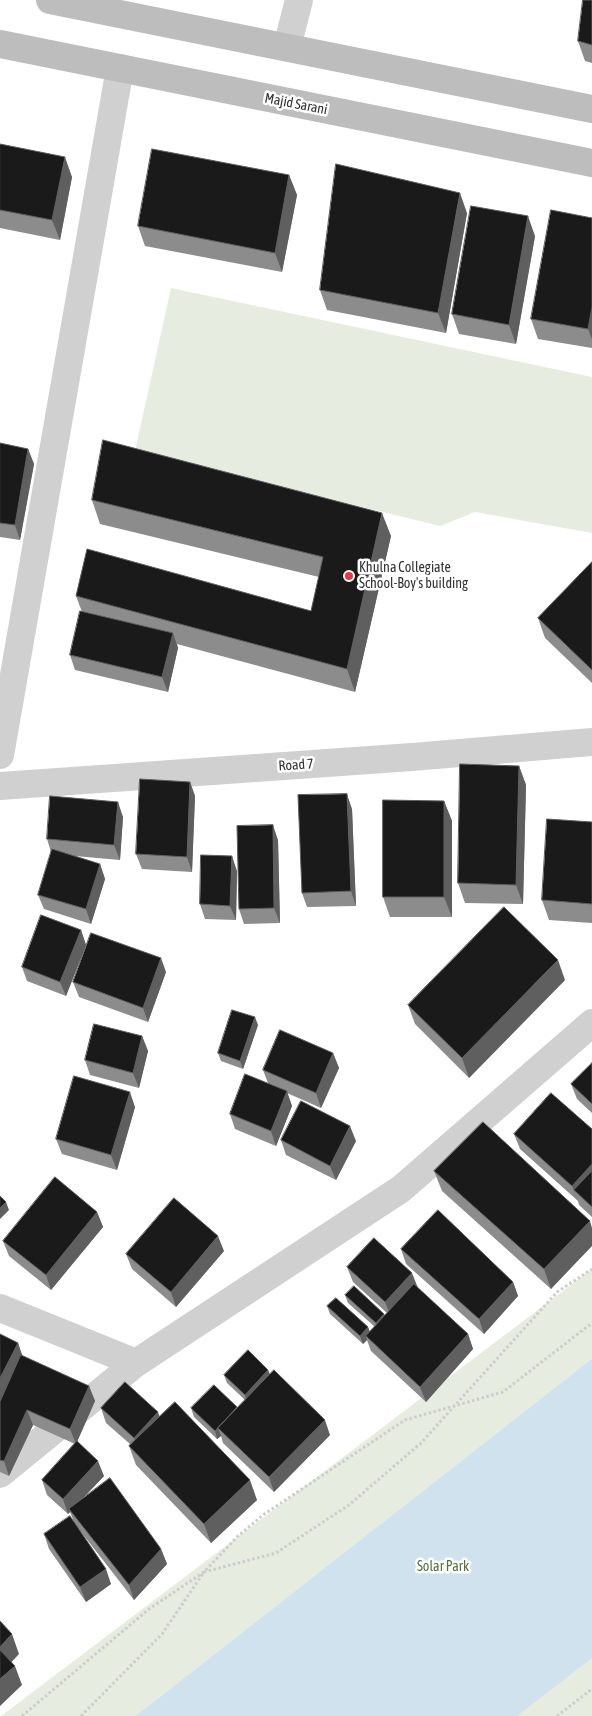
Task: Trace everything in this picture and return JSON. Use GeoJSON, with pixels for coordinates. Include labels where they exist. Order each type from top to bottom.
{"type":"FeatureCollection","features":[{"type":"Feature","properties":{"kind":"main road"},"geometry":{"type":"LineString","coordinates":[[50,0],[592,109]]}},
{"type":"Feature","properties":{"kind":"main road","name":"Majid Sarani"},"geometry":{"type":"LineString","coordinates":[[0,44],[592,163]]}},
{"type":"Feature","properties":{"kind":"street"},"geometry":{"type":"LineString","coordinates":[[287,47],[298,0]]}},
{"type":"Feature","properties":{"kind":"street"},"geometry":{"type":"LineString","coordinates":[[0,755],[8,669],[120,68]]}},
{"type":"Feature","properties":{"kind":"street","name":"Road 7"},"geometry":{"type":"LineString","coordinates":[[0,786],[402,758],[592,742]]}},
{"type":"Feature","properties":{"kind":"street"},"geometry":{"type":"LineString","coordinates":[[0,1474],[136,1363],[401,1189],[592,1023]]}},
{"type":"Feature","properties":{"kind":"street"},"geometry":{"type":"LineString","coordinates":[[0,1308],[136,1363]]}},
{"type":"Feature","properties":{"kind":"path"},"geometry":{"type":"LineString","coordinates":[[22,1716],[149,1608],[204,1572],[276,1553],[349,1505],[420,1443],[557,1292],[592,1269]]}},
{"type":"Feature","properties":{"kind":"path"},"geometry":{"type":"LineString","coordinates":[[81,1716],[162,1634],[204,1572],[263,1515],[406,1420],[503,1392],[592,1323]]}},
{"type":"Feature","properties":{"kind":"path"},"geometry":{"type":"LineString","coordinates":[[557,1716],[592,1688]]}},
{"type":"Feature","properties":{"kind":"green space"},"geometry":{"type":"Polygon","coordinates":[[[171,288],[592,377],[592,533],[475,512],[440,526],[135,451],[171,288]]]}},
{"type":"Feature","properties":{"kind":"green space","name":"Solar Park"},"geometry":{"type":"Polygon","coordinates":[[[592,1269],[592,1716],[1,1716],[592,1269]]]}},
{"type":"Feature","properties":{"kind":"water"},"geometry":{"type":"Polygon","coordinates":[[[592,1359],[592,1658],[517,1716],[136,1716],[592,1359]]]}},
{"type":"Feature","properties":{"kind":"building"},"geometry":{"type":"Polygon","coordinates":[[[583,0],[592,0],[592,45],[578,41],[583,0]]]}},
{"type":"Feature","properties":{"kind":"building"},"geometry":{"type":"Polygon","coordinates":[[[0,144],[65,157],[52,220],[0,210],[0,144]]]}},
{"type":"Feature","properties":{"kind":"building"},"geometry":{"type":"Polygon","coordinates":[[[152,149],[289,175],[275,253],[138,226],[152,149]]]}},
{"type":"Feature","properties":{"kind":"building"},"geometry":{"type":"Polygon","coordinates":[[[336,164],[460,193],[438,313],[320,290],[336,164]]]}},
{"type":"Feature","properties":{"kind":"building"},"geometry":{"type":"Polygon","coordinates":[[[471,206],[528,216],[509,325],[452,314],[471,206]]]}},
{"type":"Feature","properties":{"kind":"building"},"geometry":{"type":"Polygon","coordinates":[[[551,210],[592,218],[592,307],[588,329],[531,319],[551,210]]]}},
{"type":"Feature","properties":{"kind":"building","name":"Khulna Collegiate School-Boy's building"},"geometry":{"type":"Polygon","coordinates":[[[103,440],[382,513],[347,669],[76,596],[87,549],[311,611],[323,557],[92,500],[103,440]]]}},
{"type":"Feature","properties":{"kind":"building"},"geometry":{"type":"Polygon","coordinates":[[[0,443],[28,449],[15,525],[0,523],[0,443]]]}},
{"type":"Feature","properties":{"kind":"building"},"geometry":{"type":"Polygon","coordinates":[[[592,562],[592,670],[538,618],[592,562]]]}},
{"type":"Feature","properties":{"kind":"building"},"geometry":{"type":"Polygon","coordinates":[[[80,611],[173,633],[162,677],[70,655],[80,611]]]}},
{"type":"Feature","properties":{"kind":"building"},"geometry":{"type":"Polygon","coordinates":[[[460,764],[519,766],[516,885],[458,883],[460,764]]]}},
{"type":"Feature","properties":{"kind":"building"},"geometry":{"type":"Polygon","coordinates":[[[140,779],[190,782],[187,857],[136,854],[140,779]]]}},
{"type":"Feature","properties":{"kind":"building"},"geometry":{"type":"Polygon","coordinates":[[[347,794],[351,891],[302,893],[298,795],[347,794]]]}},
{"type":"Feature","properties":{"kind":"building"},"geometry":{"type":"Polygon","coordinates":[[[50,796],[118,802],[114,845],[47,839],[50,796]]]}},
{"type":"Feature","properties":{"kind":"building"},"geometry":{"type":"Polygon","coordinates":[[[383,800],[444,801],[444,897],[383,897],[383,800]]]}},
{"type":"Feature","properties":{"kind":"building"},"geometry":{"type":"Polygon","coordinates":[[[547,819],[592,822],[592,904],[542,900],[547,819]]]}},
{"type":"Feature","properties":{"kind":"building"},"geometry":{"type":"Polygon","coordinates":[[[273,825],[274,908],[239,909],[237,826],[273,825]]]}},
{"type":"Feature","properties":{"kind":"building"},"geometry":{"type":"Polygon","coordinates":[[[52,849],[100,864],[86,909],[38,895],[52,849]]]}},
{"type":"Feature","properties":{"kind":"building"},"geometry":{"type":"Polygon","coordinates":[[[201,855],[232,856],[230,906],[200,904],[201,855]]]}},
{"type":"Feature","properties":{"kind":"building"},"geometry":{"type":"Polygon","coordinates":[[[504,907],[558,960],[462,1058],[408,1005],[504,907]]]}},
{"type":"Feature","properties":{"kind":"building"},"geometry":{"type":"Polygon","coordinates":[[[41,915],[81,930],[60,982],[22,967],[41,915]]]}},
{"type":"Feature","properties":{"kind":"building"},"geometry":{"type":"Polygon","coordinates":[[[91,933],[161,958],[143,1008],[73,982],[91,933]]]}},
{"type":"Feature","properties":{"kind":"building"},"geometry":{"type":"Polygon","coordinates":[[[232,1010],[255,1017],[240,1061],[218,1053],[232,1010]]]}},
{"type":"Feature","properties":{"kind":"building"},"geometry":{"type":"Polygon","coordinates":[[[94,1024],[142,1036],[133,1073],[85,1060],[94,1024]]]}},
{"type":"Feature","properties":{"kind":"building"},"geometry":{"type":"Polygon","coordinates":[[[280,1030],[333,1053],[316,1093],[263,1070],[280,1030]]]}},
{"type":"Feature","properties":{"kind":"building"},"geometry":{"type":"Polygon","coordinates":[[[592,1063],[592,1104],[571,1084],[592,1063]]]}},
{"type":"Feature","properties":{"kind":"building"},"geometry":{"type":"Polygon","coordinates":[[[245,1074],[287,1091],[271,1131],[230,1114],[245,1074]]]}},
{"type":"Feature","properties":{"kind":"building"},"geometry":{"type":"Polygon","coordinates":[[[74,1076],[130,1092],[111,1155],[56,1139],[74,1076]]]}},
{"type":"Feature","properties":{"kind":"building"},"geometry":{"type":"Polygon","coordinates":[[[551,1093],[592,1129],[592,1164],[572,1186],[514,1134],[551,1093]]]}},
{"type":"Feature","properties":{"kind":"building"},"geometry":{"type":"Polygon","coordinates":[[[301,1101],[350,1126],[330,1166],[281,1140],[301,1101]]]}},
{"type":"Feature","properties":{"kind":"building"},"geometry":{"type":"Polygon","coordinates":[[[483,1122],[590,1221],[544,1269],[434,1171],[483,1122]]]}},
{"type":"Feature","properties":{"kind":"building"},"geometry":{"type":"Polygon","coordinates":[[[592,1171],[592,1207],[574,1190],[592,1171]]]}},
{"type":"Feature","properties":{"kind":"building"},"geometry":{"type":"Polygon","coordinates":[[[55,1177],[97,1212],[46,1275],[3,1241],[55,1177]]]}},
{"type":"Feature","properties":{"kind":"building"},"geometry":{"type":"Polygon","coordinates":[[[0,1196],[6,1202],[0,1208],[0,1196]]]}},
{"type":"Feature","properties":{"kind":"building"},"geometry":{"type":"Polygon","coordinates":[[[174,1198],[218,1236],[171,1292],[126,1254],[174,1198]]]}},
{"type":"Feature","properties":{"kind":"building"},"geometry":{"type":"Polygon","coordinates":[[[438,1210],[513,1282],[479,1319],[401,1249],[438,1210]]]}},
{"type":"Feature","properties":{"kind":"building"},"geometry":{"type":"Polygon","coordinates":[[[374,1238],[412,1273],[385,1302],[347,1267],[374,1238]]]}},
{"type":"Feature","properties":{"kind":"building"},"geometry":{"type":"Polygon","coordinates":[[[414,1284],[468,1334],[420,1387],[366,1336],[414,1284]]]}},
{"type":"Feature","properties":{"kind":"building"},"geometry":{"type":"Polygon","coordinates":[[[354,1286],[384,1314],[376,1323],[345,1295],[354,1286]]]}},
{"type":"Feature","properties":{"kind":"building"},"geometry":{"type":"Polygon","coordinates":[[[336,1298],[368,1327],[360,1336],[327,1306],[336,1298]]]}},
{"type":"Feature","properties":{"kind":"building"},"geometry":{"type":"Polygon","coordinates":[[[0,1334],[18,1343],[0,1378],[0,1334]]]}},
{"type":"Feature","properties":{"kind":"building"},"geometry":{"type":"Polygon","coordinates":[[[248,1350],[268,1370],[245,1395],[224,1375],[248,1350]]]}},
{"type":"Feature","properties":{"kind":"building"},"geometry":{"type":"Polygon","coordinates":[[[21,1355],[89,1386],[70,1429],[27,1410],[4,1461],[0,1460],[0,1402],[21,1355]]]}},
{"type":"Feature","properties":{"kind":"building"},"geometry":{"type":"Polygon","coordinates":[[[274,1370],[325,1420],[269,1477],[218,1428],[274,1370]]]}},
{"type":"Feature","properties":{"kind":"building"},"geometry":{"type":"Polygon","coordinates":[[[125,1382],[158,1412],[134,1438],[101,1408],[125,1382]]]}},
{"type":"Feature","properties":{"kind":"building"},"geometry":{"type":"Polygon","coordinates":[[[214,1385],[237,1407],[215,1431],[191,1408],[214,1385]]]}},
{"type":"Feature","properties":{"kind":"building"},"geometry":{"type":"Polygon","coordinates":[[[175,1402],[250,1480],[204,1524],[129,1446],[175,1402]]]}},
{"type":"Feature","properties":{"kind":"building"},"geometry":{"type":"Polygon","coordinates":[[[77,1441],[98,1461],[63,1499],[42,1480],[77,1441]]]}},
{"type":"Feature","properties":{"kind":"building"},"geometry":{"type":"Polygon","coordinates":[[[110,1478],[161,1549],[129,1585],[69,1509],[110,1478]]]}},
{"type":"Feature","properties":{"kind":"building"},"geometry":{"type":"Polygon","coordinates":[[[70,1516],[106,1569],[80,1587],[44,1534],[70,1516]]]}},
{"type":"Feature","properties":{"kind":"building"},"geometry":{"type":"Polygon","coordinates":[[[0,1621],[12,1634],[0,1647],[0,1621]]]}},
{"type":"Feature","properties":{"kind":"building"},"geometry":{"type":"Polygon","coordinates":[[[0,1650],[15,1666],[0,1679],[0,1650]]]}},
{"type":"Feature","properties":{"kind":"place","name":"Khulna Collegiate School-Boy's building"},"geometry":{"type":"Point","coordinates":[349,576]}}]}
